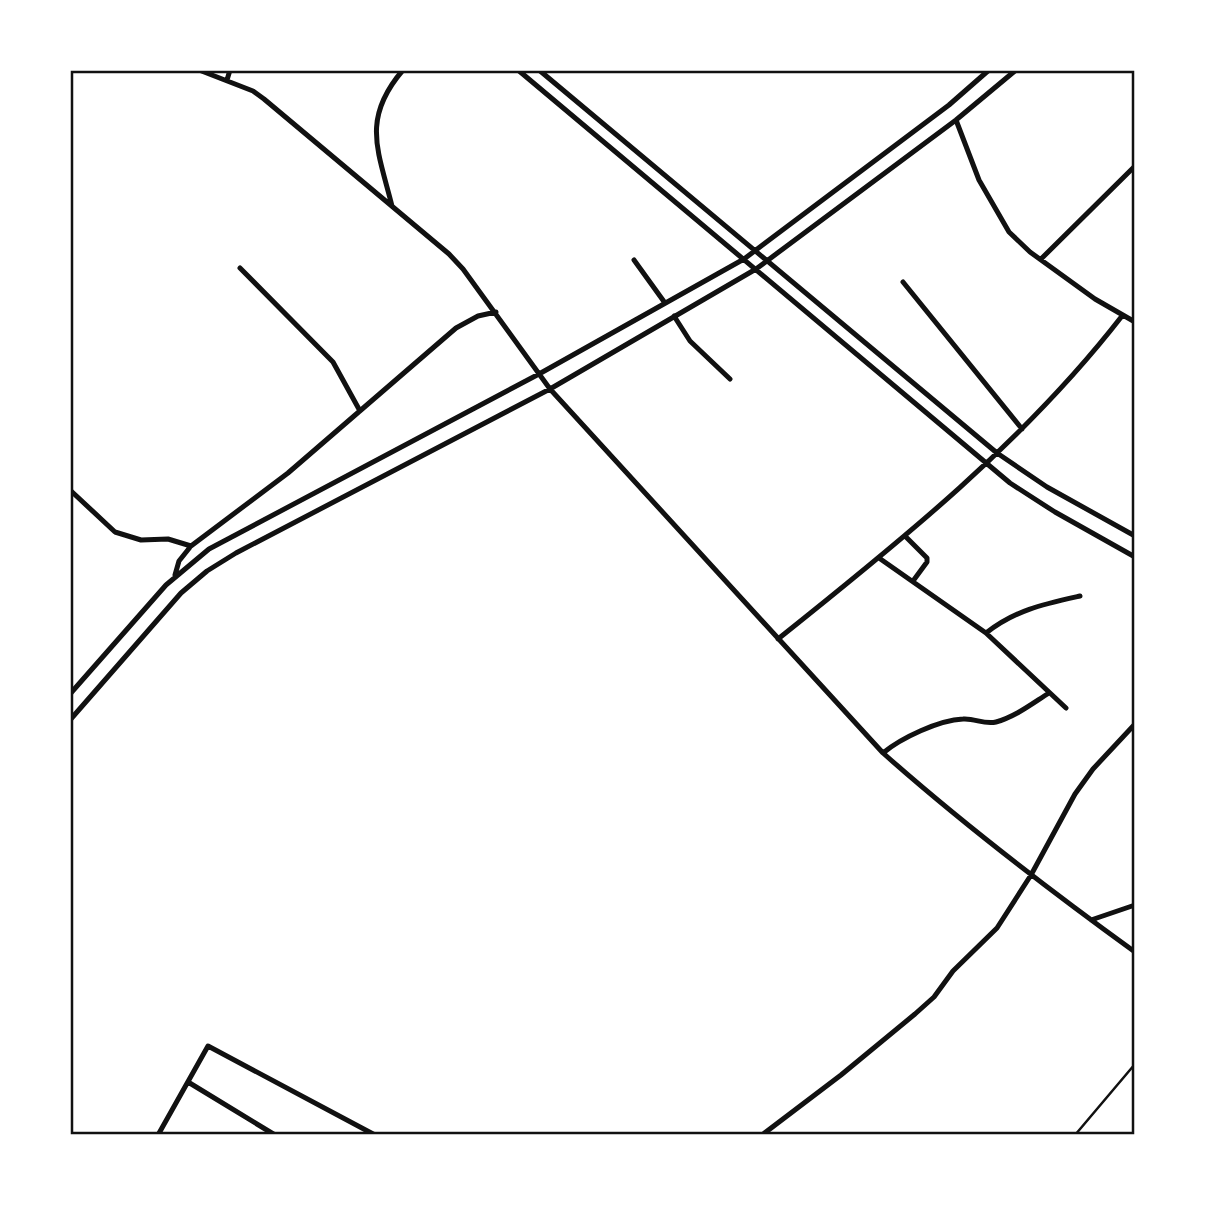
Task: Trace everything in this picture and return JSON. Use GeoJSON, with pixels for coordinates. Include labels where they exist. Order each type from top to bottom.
{"type":"FeatureCollection","features":[{"type":"Feature","properties":{"kind":"street"},"geometry":{"type":"LineString","coordinates":[[199,70],[253,91],[264,99],[457,261],[550,389],[883,753],[943,806],[1135,953]]}},
{"type":"Feature","properties":{"kind":"street"},"geometry":{"type":"LineString","coordinates":[[227,80],[230,70]]}},
{"type":"Feature","properties":{"kind":"street"},"geometry":{"type":"LineString","coordinates":[[392,206],[375,127],[385,92],[403,70]]}},
{"type":"Feature","properties":{"kind":"street"},"geometry":{"type":"LineString","coordinates":[[518,70],[985,463],[1038,502],[1135,557]]}},
{"type":"Feature","properties":{"kind":"street"},"geometry":{"type":"LineString","coordinates":[[539,70],[997,453],[1047,487],[1135,536]]}},
{"type":"Feature","properties":{"kind":"street"},"geometry":{"type":"LineString","coordinates":[[70,694],[175,576],[227,538],[539,374],[744,259],[949,104],[989,70]]}},
{"type":"Feature","properties":{"kind":"street"},"geometry":{"type":"LineString","coordinates":[[70,720],[73,711],[169,605],[207,571],[236,553],[550,389],[755,269],[956,120],[1016,70]]}},
{"type":"Feature","properties":{"kind":"street"},"geometry":{"type":"LineString","coordinates":[[956,120],[979,180],[1000,218],[1018,242],[1122,316],[1135,322]]}},
{"type":"Feature","properties":{"kind":"street"},"geometry":{"type":"LineString","coordinates":[[1041,259],[1135,166]]}},
{"type":"Feature","properties":{"kind":"street"},"geometry":{"type":"LineString","coordinates":[[635,260],[665,303]]}},
{"type":"Feature","properties":{"kind":"street"},"geometry":{"type":"LineString","coordinates":[[240,268],[333,362],[360,411]]}},
{"type":"Feature","properties":{"kind":"street"},"geometry":{"type":"LineString","coordinates":[[902,282],[1022,429]]}},
{"type":"Feature","properties":{"kind":"street"},"geometry":{"type":"LineString","coordinates":[[175,576],[179,561],[191,546],[263,493],[456,328],[472,319],[496,312]]}},
{"type":"Feature","properties":{"kind":"street"},"geometry":{"type":"LineString","coordinates":[[674,316],[690,341],[730,379]]}},
{"type":"Feature","properties":{"kind":"street"},"geometry":{"type":"LineString","coordinates":[[778,639],[880,558],[997,453],[1071,379],[1122,316]]}},
{"type":"Feature","properties":{"kind":"street"},"geometry":{"type":"LineString","coordinates":[[70,490],[115,533],[141,540],[168,540],[191,546]]}},
{"type":"Feature","properties":{"kind":"street"},"geometry":{"type":"LineString","coordinates":[[905,536],[927,558],[913,581]]}},
{"type":"Feature","properties":{"kind":"street"},"geometry":{"type":"LineString","coordinates":[[880,558],[986,634],[1066,708]]}},
{"type":"Feature","properties":{"kind":"street"},"geometry":{"type":"LineString","coordinates":[[986,634],[1018,612],[1080,596]]}},
{"type":"Feature","properties":{"kind":"street"},"geometry":{"type":"LineString","coordinates":[[883,753],[907,737],[951,721],[963,719],[984,723],[998,722],[1049,693]]}},
{"type":"Feature","properties":{"kind":"street"},"geometry":{"type":"LineString","coordinates":[[762,1135],[841,1075],[934,997],[953,971],[996,929],[1031,875],[1075,794],[1093,769],[1135,724]]}},
{"type":"Feature","properties":{"kind":"street"},"geometry":{"type":"LineString","coordinates":[[1091,920],[1135,905]]}},
{"type":"Feature","properties":{"kind":"street"},"geometry":{"type":"LineString","coordinates":[[161,1134],[208,1046],[375,1135]]}},
{"type":"Feature","properties":{"kind":"street"},"geometry":{"type":"LineString","coordinates":[[188,1082],[275,1135]]}},
{"type":"Feature","properties":{"kind":"lane"},"geometry":{"type":"LineString","coordinates":[[1075,1135],[1135,1064]]}}]}
